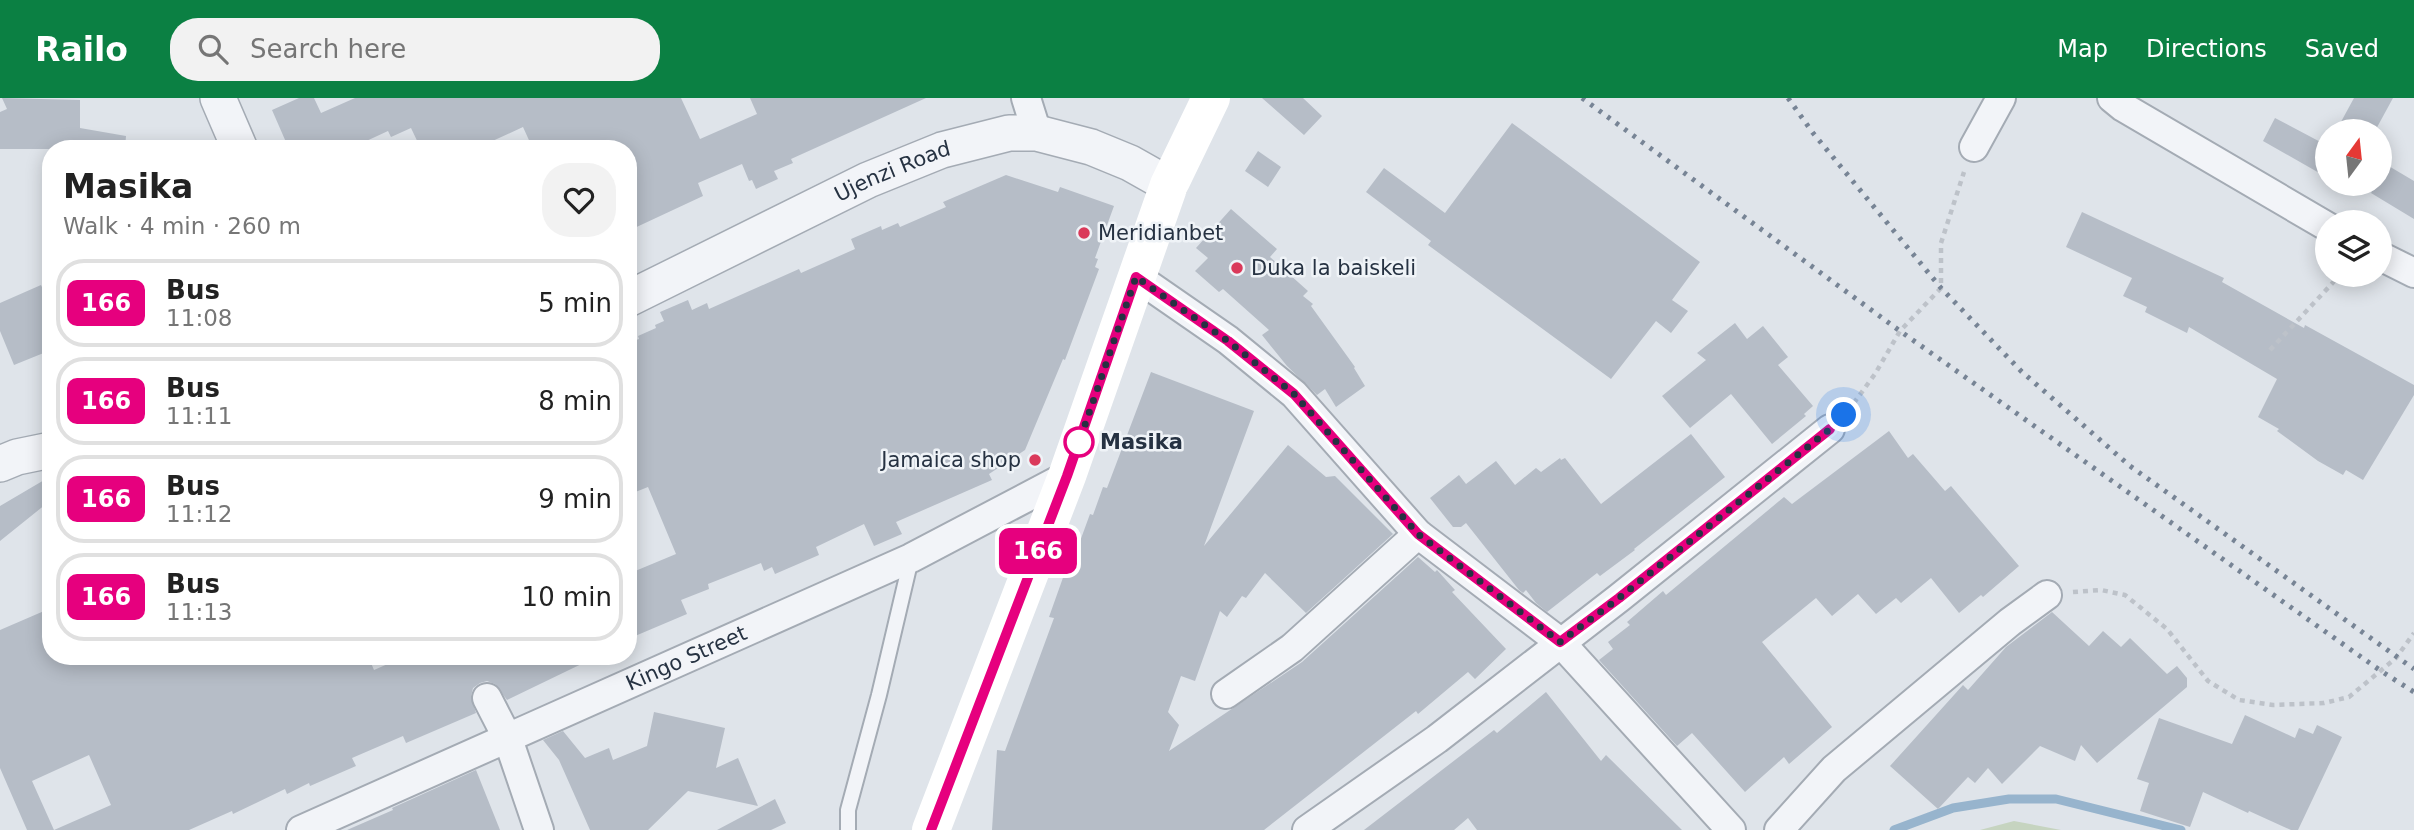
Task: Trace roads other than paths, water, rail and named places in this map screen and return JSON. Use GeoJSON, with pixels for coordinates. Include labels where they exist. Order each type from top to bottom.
{"type":"FeatureCollection","features":[{"type":"Feature","properties":{"kind":"main road"},"geometry":{"type":"LineString","coordinates":[[931,830],[1067,476],[1169,185],[1210,98]]}},
{"type":"Feature","properties":{"kind":"street"},"geometry":{"type":"LineString","coordinates":[[218,98],[236,140]]}},
{"type":"Feature","properties":{"kind":"street"},"geometry":{"type":"LineString","coordinates":[[1026,98],[1037,133]]}},
{"type":"Feature","properties":{"kind":"street"},"geometry":{"type":"LineString","coordinates":[[1974,147],[2001,98]]}},
{"type":"Feature","properties":{"kind":"street"},"geometry":{"type":"LineString","coordinates":[[2112,98],[2315,219]]}},
{"type":"Feature","properties":{"kind":"street","name":"Ujenzi Road"},"geometry":{"type":"LineString","coordinates":[[637,295],[880,175],[942,150],[1009,133],[1037,133],[1091,147],[1130,163],[1169,185]]}},
{"type":"Feature","properties":{"kind":"street"},"geometry":{"type":"LineString","coordinates":[[2392,262],[2414,273]]}},
{"type":"Feature","properties":{"kind":"street"},"geometry":{"type":"LineString","coordinates":[[1136,277],[1228,341],[1294,394],[1418,534],[1560,642],[1731,830]]}},
{"type":"Feature","properties":{"kind":"street"},"geometry":{"type":"LineString","coordinates":[[1316,827],[1437,739],[1830,429]]}},
{"type":"Feature","properties":{"kind":"street"},"geometry":{"type":"LineString","coordinates":[[0,464],[42,452]]}},
{"type":"Feature","properties":{"kind":"street","name":"Kingo Street"},"geometry":{"type":"LineString","coordinates":[[301,830],[911,558],[1067,476]]}},
{"type":"Feature","properties":{"kind":"street"},"geometry":{"type":"LineString","coordinates":[[1226,694],[1292,648],[1418,534]]}},
{"type":"Feature","properties":{"kind":"street"},"geometry":{"type":"LineString","coordinates":[[1779,830],[1833,769],[2010,622],[2048,595]]}},
{"type":"Feature","properties":{"kind":"street"},"geometry":{"type":"LineString","coordinates":[[487,698],[508,739],[539,830]]}},
{"type":"Feature","properties":{"kind":"lane"},"geometry":{"type":"LineString","coordinates":[[848,830],[848,810],[879,695],[911,558]]}},
{"type":"Feature","properties":{"kind":"waterway"},"geometry":{"type":"LineString","coordinates":[[1894,830],[1953,808],[2009,799],[2056,799],[2181,830]]}},
{"type":"Feature","properties":{"kind":"railway"},"geometry":{"type":"LineString","coordinates":[[1582,98],[1900,331],[2414,692]]}},
{"type":"Feature","properties":{"kind":"railway"},"geometry":{"type":"LineString","coordinates":[[1788,98],[1813,133],[1941,288],[2021,371],[2130,466],[2414,669]]}},
{"type":"Feature","properties":{"kind":"place","name":"Meridianbet"},"geometry":{"type":"Point","coordinates":[1084,233]}},
{"type":"Feature","properties":{"kind":"place","name":"Duka la baiskeli"},"geometry":{"type":"Point","coordinates":[1237,268]}},
{"type":"Feature","properties":{"kind":"place","name":"Masika"},"geometry":{"type":"Point","coordinates":[1079,442]}},
{"type":"Feature","properties":{"kind":"place","name":"Jamaica shop"},"geometry":{"type":"Point","coordinates":[1035,460]}}]}
